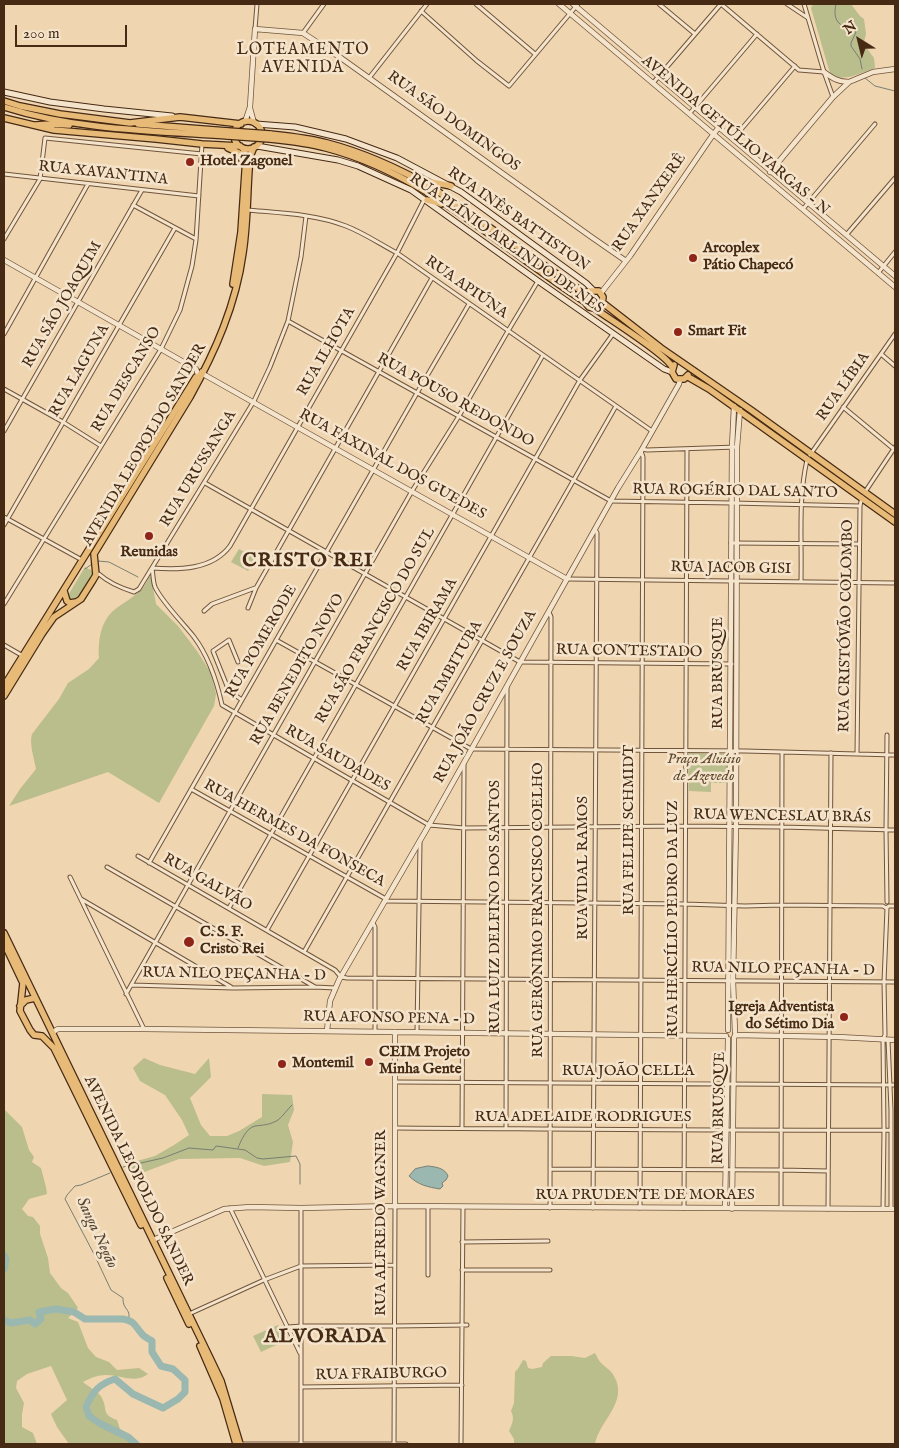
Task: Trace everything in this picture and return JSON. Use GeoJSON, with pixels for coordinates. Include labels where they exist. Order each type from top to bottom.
{"type":"FeatureCollection","features":[{"type":"Feature","properties":{"kind":"main road"},"geometry":{"type":"LineString","coordinates":[[4,92],[64,104],[255,123],[261,130],[262,135],[261,141],[256,147],[248,149],[54,130],[4,118]]}},
{"type":"Feature","properties":{"kind":"main road"},"geometry":{"type":"LineString","coordinates":[[4,101],[60,114],[130,123],[325,142],[340,147],[387,164],[419,180],[577,288],[601,293],[602,303],[599,307],[594,308]]}},
{"type":"Feature","properties":{"kind":"main road"},"geometry":{"type":"LineString","coordinates":[[4,107],[40,117],[96,127]]}},
{"type":"Feature","properties":{"kind":"main road"},"geometry":{"type":"LineString","coordinates":[[130,123],[180,117]]}},
{"type":"Feature","properties":{"kind":"main road"},"geometry":{"type":"LineString","coordinates":[[241,147],[236,141],[235,136],[236,130],[243,123]]}},
{"type":"Feature","properties":{"kind":"main road","name":"RUA INÊS BATTISTON"},"geometry":{"type":"LineString","coordinates":[[255,123],[295,127],[346,139],[397,158],[461,192],[586,283],[590,291]]}},
{"type":"Feature","properties":{"kind":"main road"},"geometry":{"type":"LineString","coordinates":[[35,125],[51,124],[228,133]]}},
{"type":"Feature","properties":{"kind":"main road"},"geometry":{"type":"LineString","coordinates":[[270,137],[325,147],[386,169],[431,193],[585,302],[589,307],[594,308],[654,349],[668,361],[673,376],[680,380],[687,377],[689,368]]}},
{"type":"Feature","properties":{"kind":"main road"},"geometry":{"type":"LineString","coordinates":[[221,146],[238,153],[244,166]]}},
{"type":"Feature","properties":{"kind":"main road","name":"AVENIDA LEOPOLDO SANDER"},"geometry":{"type":"LineString","coordinates":[[4,686],[196,377],[201,375],[226,311],[235,274],[241,232],[246,157],[241,147]]}},
{"type":"Feature","properties":{"kind":"main road","name":"AVENIDA LEOPOLDO SANDER"},"geometry":{"type":"LineString","coordinates":[[4,696],[54,617],[84,595],[96,571],[94,554],[176,421],[227,321],[242,263],[250,157],[256,147]]}},
{"type":"Feature","properties":{"kind":"main road","name":"RUA PLÍNIO ARLINDO DE NES"},"geometry":{"type":"LineString","coordinates":[[256,147],[338,160],[374,172],[411,190],[612,334],[664,369],[672,370]]}},
{"type":"Feature","properties":{"kind":"main road"},"geometry":{"type":"LineString","coordinates":[[419,180],[451,186]]}},
{"type":"Feature","properties":{"kind":"main road"},"geometry":{"type":"LineString","coordinates":[[426,200],[436,202],[468,219]]}},
{"type":"Feature","properties":{"kind":"main road"},"geometry":{"type":"LineString","coordinates":[[585,302],[585,297],[590,291]]}},
{"type":"Feature","properties":{"kind":"main road"},"geometry":{"type":"LineString","coordinates":[[602,303],[739,406],[807,460],[895,514]]}},
{"type":"Feature","properties":{"kind":"main road"},"geometry":{"type":"LineString","coordinates":[[672,370],[676,364],[681,362]]}},
{"type":"Feature","properties":{"kind":"main road"},"geometry":{"type":"LineString","coordinates":[[687,377],[776,428],[895,522]]}},
{"type":"Feature","properties":{"kind":"main road"},"geometry":{"type":"LineString","coordinates":[[772,434],[776,428]]}},
{"type":"Feature","properties":{"kind":"main road"},"geometry":{"type":"LineString","coordinates":[[82,560],[92,563],[96,571]]}},
{"type":"Feature","properties":{"kind":"main road"},"geometry":{"type":"LineString","coordinates":[[64,592],[66,601],[70,603],[78,601]]}},
{"type":"Feature","properties":{"kind":"main road","name":"AVENIDA LEOPOLDO SANDER"},"geometry":{"type":"LineString","coordinates":[[4,933],[221,1381],[239,1444]]}},
{"type":"Feature","properties":{"kind":"main road","name":"AVENIDA LEOPOLDO SANDER"},"geometry":{"type":"LineString","coordinates":[[4,943],[22,983],[23,992],[20,1011],[34,1035],[42,1036],[54,1048],[212,1371],[239,1444]]}},
{"type":"Feature","properties":{"kind":"main road"},"geometry":{"type":"LineString","coordinates":[[20,1006],[26,1000],[35,998]]}},
{"type":"Feature","properties":{"kind":"main road"},"geometry":{"type":"LineString","coordinates":[[42,1036],[53,1032]]}},
{"type":"Feature","properties":{"kind":"street"},"geometry":{"type":"LineString","coordinates":[[243,123],[250,107],[257,4]]}},
{"type":"Feature","properties":{"kind":"street"},"geometry":{"type":"LineString","coordinates":[[303,33],[324,4]]}},
{"type":"Feature","properties":{"kind":"street"},"geometry":{"type":"LineString","coordinates":[[369,78],[427,4]]}},
{"type":"Feature","properties":{"kind":"street"},"geometry":{"type":"LineString","coordinates":[[476,4],[535,54]]}},
{"type":"Feature","properties":{"kind":"street","name":"AVENIDA GETÚLIO VARGAS - N"},"geometry":{"type":"LineString","coordinates":[[559,4],[895,287]]}},
{"type":"Feature","properties":{"kind":"street"},"geometry":{"type":"LineString","coordinates":[[658,4],[695,34]]}},
{"type":"Feature","properties":{"kind":"street"},"geometry":{"type":"LineString","coordinates":[[653,82],[721,4],[799,70],[824,72],[832,78],[849,82]]}},
{"type":"Feature","properties":{"kind":"street"},"geometry":{"type":"LineString","coordinates":[[787,4],[808,18]]}},
{"type":"Feature","properties":{"kind":"street"},"geometry":{"type":"LineString","coordinates":[[804,4],[833,96]]}},
{"type":"Feature","properties":{"kind":"street"},"geometry":{"type":"LineString","coordinates":[[420,11],[477,61],[509,86],[575,5]]}},
{"type":"Feature","properties":{"kind":"street","name":"AVENIDA GETÚLIO VARGAS - N"},"geometry":{"type":"LineString","coordinates":[[575,5],[895,276]]}},
{"type":"Feature","properties":{"kind":"street","name":"RUA SÃO DOMINGOS"},"geometry":{"type":"LineString","coordinates":[[255,29],[303,33],[626,261]]}},
{"type":"Feature","properties":{"kind":"street"},"geometry":{"type":"LineString","coordinates":[[690,113],[757,34]]}},
{"type":"Feature","properties":{"kind":"street"},"geometry":{"type":"LineString","coordinates":[[733,139],[795,66]]}},
{"type":"Feature","properties":{"kind":"street"},"geometry":{"type":"LineString","coordinates":[[766,178],[833,96],[849,82],[873,72],[895,69]]}},
{"type":"Feature","properties":{"kind":"street"},"geometry":{"type":"LineString","coordinates":[[250,107],[255,123]]}},
{"type":"Feature","properties":{"kind":"street"},"geometry":{"type":"LineString","coordinates":[[803,209],[876,124]]}},
{"type":"Feature","properties":{"kind":"street","name":"RUA XANXERÊ"},"geometry":{"type":"LineString","coordinates":[[601,293],[626,261],[719,127]]}},
{"type":"Feature","properties":{"kind":"street"},"geometry":{"type":"LineString","coordinates":[[4,239],[40,179],[46,138],[202,154]]}},
{"type":"Feature","properties":{"kind":"street","name":"RUA DESCANSO"},"geometry":{"type":"LineString","coordinates":[[4,604],[161,349],[180,310],[192,266],[196,240],[202,144]]}},
{"type":"Feature","properties":{"kind":"street"},"geometry":{"type":"LineString","coordinates":[[747,162],[752,159],[763,164]]}},
{"type":"Feature","properties":{"kind":"street","name":"RUA XAVANTINA"},"geometry":{"type":"LineString","coordinates":[[4,174],[199,196]]}},
{"type":"Feature","properties":{"kind":"street"},"geometry":{"type":"LineString","coordinates":[[847,234],[895,178]]}},
{"type":"Feature","properties":{"kind":"street"},"geometry":{"type":"LineString","coordinates":[[4,334],[88,184]]}},
{"type":"Feature","properties":{"kind":"street","name":"RUA SÃO JOAQUIM"},"geometry":{"type":"LineString","coordinates":[[4,431],[142,190]]}},
{"type":"Feature","properties":{"kind":"street","name":"RUA ILHOTA"},"geometry":{"type":"LineString","coordinates":[[152,568],[192,568],[212,561],[224,554],[230,546],[426,200]]}},
{"type":"Feature","properties":{"kind":"street"},"geometry":{"type":"LineString","coordinates":[[133,205],[196,240]]}},
{"type":"Feature","properties":{"kind":"street","name":"RUA APIÚNA"},"geometry":{"type":"LineString","coordinates":[[247,210],[306,216],[331,221],[362,233],[397,253],[652,431]]}},
{"type":"Feature","properties":{"kind":"street","name":"RUA URUSSANGA"},"geometry":{"type":"LineString","coordinates":[[96,571],[112,584],[134,592],[139,589],[254,401],[288,321],[301,257],[306,216]]}},
{"type":"Feature","properties":{"kind":"street","name":"RUA LAGUNA"},"geometry":{"type":"LineString","coordinates":[[4,526],[6,518],[175,228]]}},
{"type":"Feature","properties":{"kind":"street"},"geometry":{"type":"LineString","coordinates":[[878,272],[895,252]]}},
{"type":"Feature","properties":{"kind":"street","name":"RUA FAXINAL DOS GUEDES"},"geometry":{"type":"LineString","coordinates":[[4,260],[196,369],[201,375],[254,401],[567,579]]}},
{"type":"Feature","properties":{"kind":"street"},"geometry":{"type":"LineString","coordinates":[[248,608],[256,588],[288,530],[432,278]]}},
{"type":"Feature","properties":{"kind":"street","name":"RUA BENEDITO NOVO"},"geometry":{"type":"LineString","coordinates":[[126,994],[412,491],[459,416],[538,282]]}},
{"type":"Feature","properties":{"kind":"street","name":"RUA POMERODE"},"geometry":{"type":"LineString","coordinates":[[149,863],[417,393],[470,304]]}},
{"type":"Feature","properties":{"kind":"street","name":"RUA POUSO REDONDO"},"geometry":{"type":"LineString","coordinates":[[288,321],[611,501]]}},
{"type":"Feature","properties":{"kind":"street","name":"RUA IBIRAMA"},"geometry":{"type":"LineString","coordinates":[[267,930],[580,380],[612,334]]}},
{"type":"Feature","properties":{"kind":"street","name":"RUA LÍBIA"},"geometry":{"type":"LineString","coordinates":[[807,460],[895,334]]}},
{"type":"Feature","properties":{"kind":"street"},"geometry":{"type":"LineString","coordinates":[[881,354],[895,366]]}},
{"type":"Feature","properties":{"kind":"street","name":"RUA SÃO FRANCISCO DO SUL"},"geometry":{"type":"LineString","coordinates":[[228,908],[544,355]]}},
{"type":"Feature","properties":{"kind":"street","name":"RUA JOÃO CRUZ E SOUZA"},"geometry":{"type":"LineString","coordinates":[[327,1031],[330,1001],[335,988],[680,380]]}},
{"type":"Feature","properties":{"kind":"street"},"geometry":{"type":"LineString","coordinates":[[4,389],[101,446]]}},
{"type":"Feature","properties":{"kind":"street","name":"RUA IMBITUBA"},"geometry":{"type":"LineString","coordinates":[[304,952],[616,406]]}},
{"type":"Feature","properties":{"kind":"street","name":"RUA BRUSQUE"},"geometry":{"type":"LineString","coordinates":[[728,1030],[735,906],[736,826],[734,580],[731,543],[735,447],[739,406]]}},
{"type":"Feature","properties":{"kind":"street"},"geometry":{"type":"LineString","coordinates":[[843,408],[895,449],[863,495]]}},
{"type":"Feature","properties":{"kind":"street"},"geometry":{"type":"LineString","coordinates":[[642,450],[735,447]]}},
{"type":"Feature","properties":{"kind":"street","name":"RUA HERCÍLIO PEDRO DA LUZ"},"geometry":{"type":"LineString","coordinates":[[684,1208],[687,449]]}},
{"type":"Feature","properties":{"kind":"street","name":"RUA FELIPE SCHMIDT"},"geometry":{"type":"LineString","coordinates":[[640,1209],[642,450]]}},
{"type":"Feature","properties":{"kind":"street"},"geometry":{"type":"LineString","coordinates":[[801,581],[801,504],[807,460]]}},
{"type":"Feature","properties":{"kind":"street"},"geometry":{"type":"LineString","coordinates":[[205,483],[520,662]]}},
{"type":"Feature","properties":{"kind":"street","name":"RUA CRISTÓVÃO COLOMBO"},"geometry":{"type":"LineString","coordinates":[[857,754],[859,544],[860,506],[863,495]]}},
{"type":"Feature","properties":{"kind":"street","name":"RUA ROGÉRIO DAL SANTO"},"geometry":{"type":"LineString","coordinates":[[611,501],[860,506]]}},
{"type":"Feature","properties":{"kind":"street","name":"RUA BRUSQUE"},"geometry":{"type":"LineString","coordinates":[[734,503],[738,543],[734,580]]}},
{"type":"Feature","properties":{"kind":"street"},"geometry":{"type":"LineString","coordinates":[[6,518],[82,560]]}},
{"type":"Feature","properties":{"kind":"street","name":"RUA VIDAL RAMOS"},"geometry":{"type":"LineString","coordinates":[[594,1208],[598,534],[595,529]]}},
{"type":"Feature","properties":{"kind":"street"},"geometry":{"type":"LineString","coordinates":[[731,543],[859,544]]}},
{"type":"Feature","properties":{"kind":"street"},"geometry":{"type":"LineString","coordinates":[[152,568],[155,587],[195,639],[218,684],[222,705],[234,713]]}},
{"type":"Feature","properties":{"kind":"street","name":"RUA JACOB GISI"},"geometry":{"type":"LineString","coordinates":[[567,579],[895,583]]}},
{"type":"Feature","properties":{"kind":"street"},"geometry":{"type":"LineString","coordinates":[[204,611],[212,604],[256,588]]}},
{"type":"Feature","properties":{"kind":"street","name":"RUA GERÔNIMO FRANCISCO COELHO"},"geometry":{"type":"LineString","coordinates":[[549,612],[551,617],[550,1208]]}},
{"type":"Feature","properties":{"kind":"street"},"geometry":{"type":"LineString","coordinates":[[238,662],[229,640],[213,651],[229,691],[242,700]]}},
{"type":"Feature","properties":{"kind":"street"},"geometry":{"type":"LineString","coordinates":[[276,640],[471,749],[895,755]]}},
{"type":"Feature","properties":{"kind":"street"},"geometry":{"type":"LineString","coordinates":[[4,645],[22,656]]}},
{"type":"Feature","properties":{"kind":"street","name":"RUA CONTESTADO"},"geometry":{"type":"LineString","coordinates":[[520,662],[734,664]]}},
{"type":"Feature","properties":{"kind":"street","name":"RUA LUIZ DELFINO DOS SANTOS"},"geometry":{"type":"LineString","coordinates":[[506,1128],[507,685]]}},
{"type":"Feature","properties":{"kind":"street","name":"RUA SAUDADES"},"geometry":{"type":"LineString","coordinates":[[234,713],[429,825]]}},
{"type":"Feature","properties":{"kind":"street"},"geometry":{"type":"LineString","coordinates":[[883,1210],[887,735]]}},
{"type":"Feature","properties":{"kind":"street","name":"RUA BRUSQUE"},"geometry":{"type":"LineString","coordinates":[[732,1209],[735,1035],[731,981],[729,827],[734,752]]}},
{"type":"Feature","properties":{"kind":"street"},"geometry":{"type":"LineString","coordinates":[[781,1209],[782,752]]}},
{"type":"Feature","properties":{"kind":"street"},"geometry":{"type":"LineString","coordinates":[[828,1209],[831,753]]}},
{"type":"Feature","properties":{"kind":"street"},"geometry":{"type":"LineString","coordinates":[[462,1128],[464,762]]}},
{"type":"Feature","properties":{"kind":"street","name":"RUA HERMES DA FONSECA"},"geometry":{"type":"LineString","coordinates":[[191,789],[385,900],[729,906],[895,906]]}},
{"type":"Feature","properties":{"kind":"street","name":"RUA WENCESLAU BRÁS"},"geometry":{"type":"LineString","coordinates":[[429,825],[464,828],[736,826],[895,830]]}},
{"type":"Feature","properties":{"kind":"street"},"geometry":{"type":"LineString","coordinates":[[417,1032],[420,840]]}},
{"type":"Feature","properties":{"kind":"street","name":"RUA GALVÃO"},"geometry":{"type":"LineString","coordinates":[[138,856],[304,952],[334,970],[341,977]]}},
{"type":"Feature","properties":{"kind":"street"},"geometry":{"type":"LineString","coordinates":[[107,867],[314,987]]}},
{"type":"Feature","properties":{"kind":"street"},"geometry":{"type":"LineString","coordinates":[[70,877],[144,1029]]}},
{"type":"Feature","properties":{"kind":"street"},"geometry":{"type":"LineString","coordinates":[[81,899],[233,988]]}},
{"type":"Feature","properties":{"kind":"street"},"geometry":{"type":"LineString","coordinates":[[373,922],[375,927],[375,1031]]}},
{"type":"Feature","properties":{"kind":"street","name":"RUA NILO PEÇANHA - D"},"geometry":{"type":"LineString","coordinates":[[341,977],[895,982]]}},
{"type":"Feature","properties":{"kind":"street","name":"RUA NILO PEÇANHA - D"},"geometry":{"type":"LineString","coordinates":[[132,985],[233,988],[335,988]]}},
{"type":"Feature","properties":{"kind":"street","name":"RUA AFONSO PENA - D"},"geometry":{"type":"LineString","coordinates":[[53,1032],[58,1030],[144,1029],[640,1034],[727,1037]]}},
{"type":"Feature","properties":{"kind":"street"},"geometry":{"type":"LineString","coordinates":[[735,1035],[732,1030],[726,1032],[727,1037],[732,1039],[735,1035],[885,1038],[895,1040]]}},
{"type":"Feature","properties":{"kind":"street","name":"RUA ALFREDO WAGNER"},"geometry":{"type":"LineString","coordinates":[[394,1444],[395,1032]]}},
{"type":"Feature","properties":{"kind":"street","name":"RUA BRUSQUE"},"geometry":{"type":"LineString","coordinates":[[725,1208],[727,1037]]}},
{"type":"Feature","properties":{"kind":"street"},"geometry":{"type":"LineString","coordinates":[[885,1038],[890,1061],[893,1110],[891,1130],[893,1209]]}},
{"type":"Feature","properties":{"kind":"street"},"geometry":{"type":"LineString","coordinates":[[890,1061],[895,1061]]}},
{"type":"Feature","properties":{"kind":"street","name":"RUA JOÃO CELLA"},"geometry":{"type":"LineString","coordinates":[[395,1082],[895,1085]]}},
{"type":"Feature","properties":{"kind":"street","name":"RUA ADELAIDE RODRIGUES"},"geometry":{"type":"LineString","coordinates":[[395,1128],[891,1130]]}},
{"type":"Feature","properties":{"kind":"street"},"geometry":{"type":"LineString","coordinates":[[550,1169],[828,1171]]}},
{"type":"Feature","properties":{"kind":"street","name":"RUA PRUDENTE DE MORAES"},"geometry":{"type":"LineString","coordinates":[[153,1240],[229,1208],[395,1206],[640,1209],[893,1209]]}},
{"type":"Feature","properties":{"kind":"street"},"geometry":{"type":"LineString","coordinates":[[428,1207],[428,1275]]}},
{"type":"Feature","properties":{"kind":"street"},"geometry":{"type":"LineString","coordinates":[[461,1444],[464,1325],[462,1270],[463,1207]]}},
{"type":"Feature","properties":{"kind":"street"},"geometry":{"type":"LineString","coordinates":[[229,1208],[301,1355]]}},
{"type":"Feature","properties":{"kind":"street"},"geometry":{"type":"LineString","coordinates":[[301,1208],[301,1443]]}},
{"type":"Feature","properties":{"kind":"street"},"geometry":{"type":"LineString","coordinates":[[462,1242],[548,1241]]}},
{"type":"Feature","properties":{"kind":"street"},"geometry":{"type":"LineString","coordinates":[[189,1314],[264,1280],[301,1266],[394,1265]]}},
{"type":"Feature","properties":{"kind":"street"},"geometry":{"type":"LineString","coordinates":[[462,1270],[550,1270]]}},
{"type":"Feature","properties":{"kind":"street"},"geometry":{"type":"LineString","coordinates":[[288,1327],[464,1325]]}},
{"type":"Feature","properties":{"kind":"street","name":"RUA FRAIBURGO"},"geometry":{"type":"LineString","coordinates":[[301,1387],[462,1385]]}},
{"type":"Feature","properties":{"kind":"street"},"geometry":{"type":"LineString","coordinates":[[239,1444],[406,1444]]}},
{"type":"Feature","properties":{"kind":"green space"},"geometry":{"type":"Polygon","coordinates":[[[813,4],[851,4],[864,19],[866,34],[864,42],[874,58],[875,68],[849,77],[832,76],[811,8],[813,4]]]}},
{"type":"Feature","properties":{"kind":"green space"},"geometry":{"type":"Polygon","coordinates":[[[239,549],[256,558],[248,571],[231,562],[239,549]]]}},
{"type":"Feature","properties":{"kind":"green space"},"geometry":{"type":"Polygon","coordinates":[[[85,567],[93,573],[82,593],[71,600],[67,597],[85,567]]]}},
{"type":"Feature","properties":{"kind":"green space"},"geometry":{"type":"Polygon","coordinates":[[[149,577],[151,577],[156,604],[178,626],[197,651],[211,673],[216,694],[214,706],[159,803],[108,772],[9,806],[36,769],[31,746],[32,734],[59,699],[68,683],[89,669],[99,658],[101,633],[105,621],[113,611],[143,588],[149,577]]]}},
{"type":"Feature","properties":{"kind":"green space","name":"Praça Aluísio de Azevedo"},"geometry":{"type":"Polygon","coordinates":[[[689,753],[727,754],[727,783],[711,783],[711,792],[689,791],[689,753]]]}},
{"type":"Feature","properties":{"kind":"green space"},"geometry":{"type":"Polygon","coordinates":[[[144,1058],[160,1065],[195,1074],[209,1058],[211,1077],[190,1098],[201,1125],[210,1136],[227,1136],[262,1117],[262,1094],[292,1095],[294,1110],[288,1125],[293,1142],[290,1162],[264,1166],[240,1158],[179,1159],[131,1177],[126,1164],[155,1156],[189,1135],[182,1120],[165,1095],[140,1081],[133,1068],[144,1058]]]}},
{"type":"Feature","properties":{"kind":"green space"},"geometry":{"type":"Polygon","coordinates":[[[4,1109],[22,1127],[29,1150],[34,1157],[32,1162],[41,1168],[47,1194],[29,1199],[22,1209],[28,1216],[33,1217],[40,1226],[40,1234],[48,1258],[50,1273],[61,1288],[68,1293],[78,1308],[68,1318],[78,1322],[88,1348],[96,1357],[109,1362],[117,1370],[139,1368],[148,1374],[133,1379],[103,1375],[83,1382],[101,1396],[107,1414],[117,1420],[120,1429],[131,1435],[140,1444],[69,1444],[57,1427],[51,1414],[67,1400],[51,1366],[27,1374],[17,1381],[16,1388],[24,1403],[22,1427],[33,1433],[37,1444],[4,1444],[4,1109]]]}},
{"type":"Feature","properties":{"kind":"green space"},"geometry":{"type":"Polygon","coordinates":[[[278,1325],[285,1341],[261,1352],[253,1336],[278,1325]]]}},
{"type":"Feature","properties":{"kind":"green space"},"geometry":{"type":"Polygon","coordinates":[[[595,1353],[600,1362],[614,1376],[618,1385],[618,1394],[616,1403],[602,1427],[595,1444],[514,1444],[514,1439],[509,1431],[513,1419],[511,1411],[514,1403],[515,1372],[523,1360],[526,1361],[528,1368],[532,1369],[542,1367],[543,1363],[551,1356],[585,1358],[595,1353]]]}},
{"type":"Feature","properties":{"kind":"water"},"geometry":{"type":"Polygon","coordinates":[[[428,1166],[440,1168],[447,1173],[448,1176],[440,1189],[423,1185],[409,1176],[415,1169],[428,1166]]]}},
{"type":"Feature","properties":{"kind":"waterway"},"geometry":{"type":"LineString","coordinates":[[836,4],[835,14],[838,22],[856,32],[851,46],[860,59],[862,69]]}},
{"type":"Feature","properties":{"kind":"waterway"},"geometry":{"type":"LineString","coordinates":[[865,78],[875,86],[895,91]]}},
{"type":"Feature","properties":{"kind":"waterway"},"geometry":{"type":"LineString","coordinates":[[98,561],[109,562],[138,577]]}},
{"type":"Feature","properties":{"kind":"waterway"},"geometry":{"type":"LineString","coordinates":[[85,569],[92,564]]}},
{"type":"Feature","properties":{"kind":"waterway"},"geometry":{"type":"LineString","coordinates":[[238,1148],[249,1129],[278,1120],[292,1105]]}},
{"type":"Feature","properties":{"kind":"waterway","name":"Sanga Negão"},"geometry":{"type":"LineString","coordinates":[[123,1167],[163,1158],[189,1148],[213,1150],[216,1146],[245,1150],[257,1158],[263,1159],[296,1156],[300,1164],[300,1184]]}},
{"type":"Feature","properties":{"kind":"waterway","name":"Sanga Negão"},"geometry":{"type":"LineString","coordinates":[[110,1173],[75,1186],[65,1199],[111,1290],[123,1298],[124,1305],[129,1313],[128,1320]]}},
{"type":"Feature","properties":{"kind":"waterway"},"geometry":{"type":"LineString","coordinates":[[4,1255],[6,1260],[4,1269]]}},
{"type":"Feature","properties":{"kind":"waterway"},"geometry":{"type":"LineString","coordinates":[[4,1320],[11,1323],[30,1320],[35,1324],[41,1319],[39,1312],[56,1309],[74,1312],[85,1319],[123,1319],[134,1324],[143,1335],[152,1341],[152,1352],[161,1366],[173,1369],[185,1380],[185,1392],[178,1399],[163,1408],[133,1394],[115,1379],[105,1383],[94,1392],[86,1407],[89,1416],[128,1437],[136,1444]]}},
{"type":"Feature","properties":{"kind":"place","name":"Hotel Zagonel"},"geometry":{"type":"Point","coordinates":[190,162]}},
{"type":"Feature","properties":{"kind":"place","name":"Arcoplex Pátio Chapecó"},"geometry":{"type":"Point","coordinates":[693,258]}},
{"type":"Feature","properties":{"kind":"place","name":"Smart Fit"},"geometry":{"type":"Point","coordinates":[678,332]}},
{"type":"Feature","properties":{"kind":"place","name":"Reunidas"},"geometry":{"type":"Point","coordinates":[149,536]}},
{"type":"Feature","properties":{"kind":"place","name":"C. S. F. Cristo Rei"},"geometry":{"type":"Point","coordinates":[189,942]}},
{"type":"Feature","properties":{"kind":"place","name":"Igreja Adventista do Sétimo Dia"},"geometry":{"type":"Point","coordinates":[844,1017]}},
{"type":"Feature","properties":{"kind":"place","name":"CEIM Projeto Minha Gente"},"geometry":{"type":"Point","coordinates":[369,1062]}},
{"type":"Feature","properties":{"kind":"place","name":"Montemil"},"geometry":{"type":"Point","coordinates":[282,1064]}},
{"type":"Feature","properties":{"kind":"district","name":"LOTEAMENTO AVENIDA"},"geometry":{"type":"Point","coordinates":[303,60]}},
{"type":"Feature","properties":{"kind":"district","name":"CRISTO REI"},"geometry":{"type":"Point","coordinates":[308,562]}},
{"type":"Feature","properties":{"kind":"district","name":"ALVORADA"},"geometry":{"type":"Point","coordinates":[325,1338]}}]}
